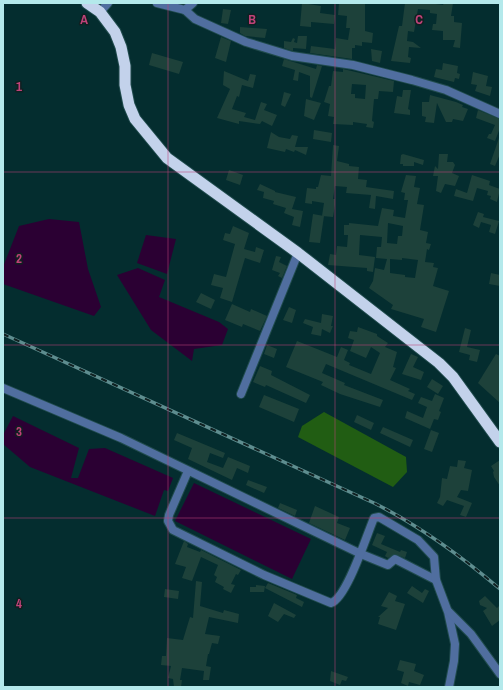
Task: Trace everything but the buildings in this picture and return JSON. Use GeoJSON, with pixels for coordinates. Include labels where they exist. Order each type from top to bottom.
{"type":"FeatureCollection","features":[{"type":"Feature","properties":{"kind":"highway"},"geometry":{"type":"LineString","coordinates":[[87,3],[100,12],[115,32],[121,47],[129,105],[135,119],[167,158],[298,254],[439,363],[453,377],[500,442]]}},
{"type":"Feature","properties":{"kind":"street"},"geometry":{"type":"LineString","coordinates":[[100,12],[108,3]]}},
{"type":"Feature","properties":{"kind":"street"},"geometry":{"type":"LineString","coordinates":[[157,3],[185,10],[195,19],[246,42],[292,56],[353,65],[412,80],[446,90],[500,114]]}},
{"type":"Feature","properties":{"kind":"street"},"geometry":{"type":"LineString","coordinates":[[185,10],[193,3]]}},
{"type":"Feature","properties":{"kind":"street"},"geometry":{"type":"LineString","coordinates":[[241,394],[298,254]]}},
{"type":"Feature","properties":{"kind":"street"},"geometry":{"type":"LineString","coordinates":[[3,388],[120,438],[361,554],[388,564],[395,559],[436,580]]}},
{"type":"Feature","properties":{"kind":"street"},"geometry":{"type":"LineString","coordinates":[[188,471],[169,515],[170,526],[173,530],[264,575],[331,603],[338,599],[361,554],[374,518],[379,517],[418,540],[434,557],[436,580],[448,612],[455,644],[454,662],[449,687]]}},
{"type":"Feature","properties":{"kind":"street"},"geometry":{"type":"LineString","coordinates":[[448,612],[471,634],[500,674]]}},
{"type":"Feature","properties":{"kind":"green space"},"geometry":{"type":"Polygon","coordinates":[[[324,412],[406,457],[407,472],[393,487],[298,437],[302,426],[324,412]]]}},
{"type":"Feature","properties":{"kind":"shaded area"},"geometry":{"type":"Polygon","coordinates":[[[49,219],[79,222],[88,269],[101,307],[94,316],[3,284],[3,267],[19,226],[49,219]]]}},
{"type":"Feature","properties":{"kind":"shaded area"},"geometry":{"type":"Polygon","coordinates":[[[146,235],[176,239],[167,274],[137,263],[146,235]]]}},
{"type":"Feature","properties":{"kind":"shaded area"},"geometry":{"type":"Polygon","coordinates":[[[138,268],[165,280],[159,297],[219,322],[228,329],[222,345],[194,349],[192,361],[151,330],[117,275],[138,268]]]}},
{"type":"Feature","properties":{"kind":"shaded area"},"geometry":{"type":"Polygon","coordinates":[[[13,416],[79,448],[71,478],[78,478],[89,449],[105,448],[173,478],[168,491],[164,490],[155,516],[30,467],[3,444],[3,435],[13,416]]]}},
{"type":"Feature","properties":{"kind":"shaded area"},"geometry":{"type":"Polygon","coordinates":[[[194,483],[311,539],[292,579],[175,521],[194,483]]]}},
{"type":"Feature","properties":{"kind":"railway"},"geometry":{"type":"LineString","coordinates":[[3,334],[374,503],[440,542],[500,589]]}}]}
